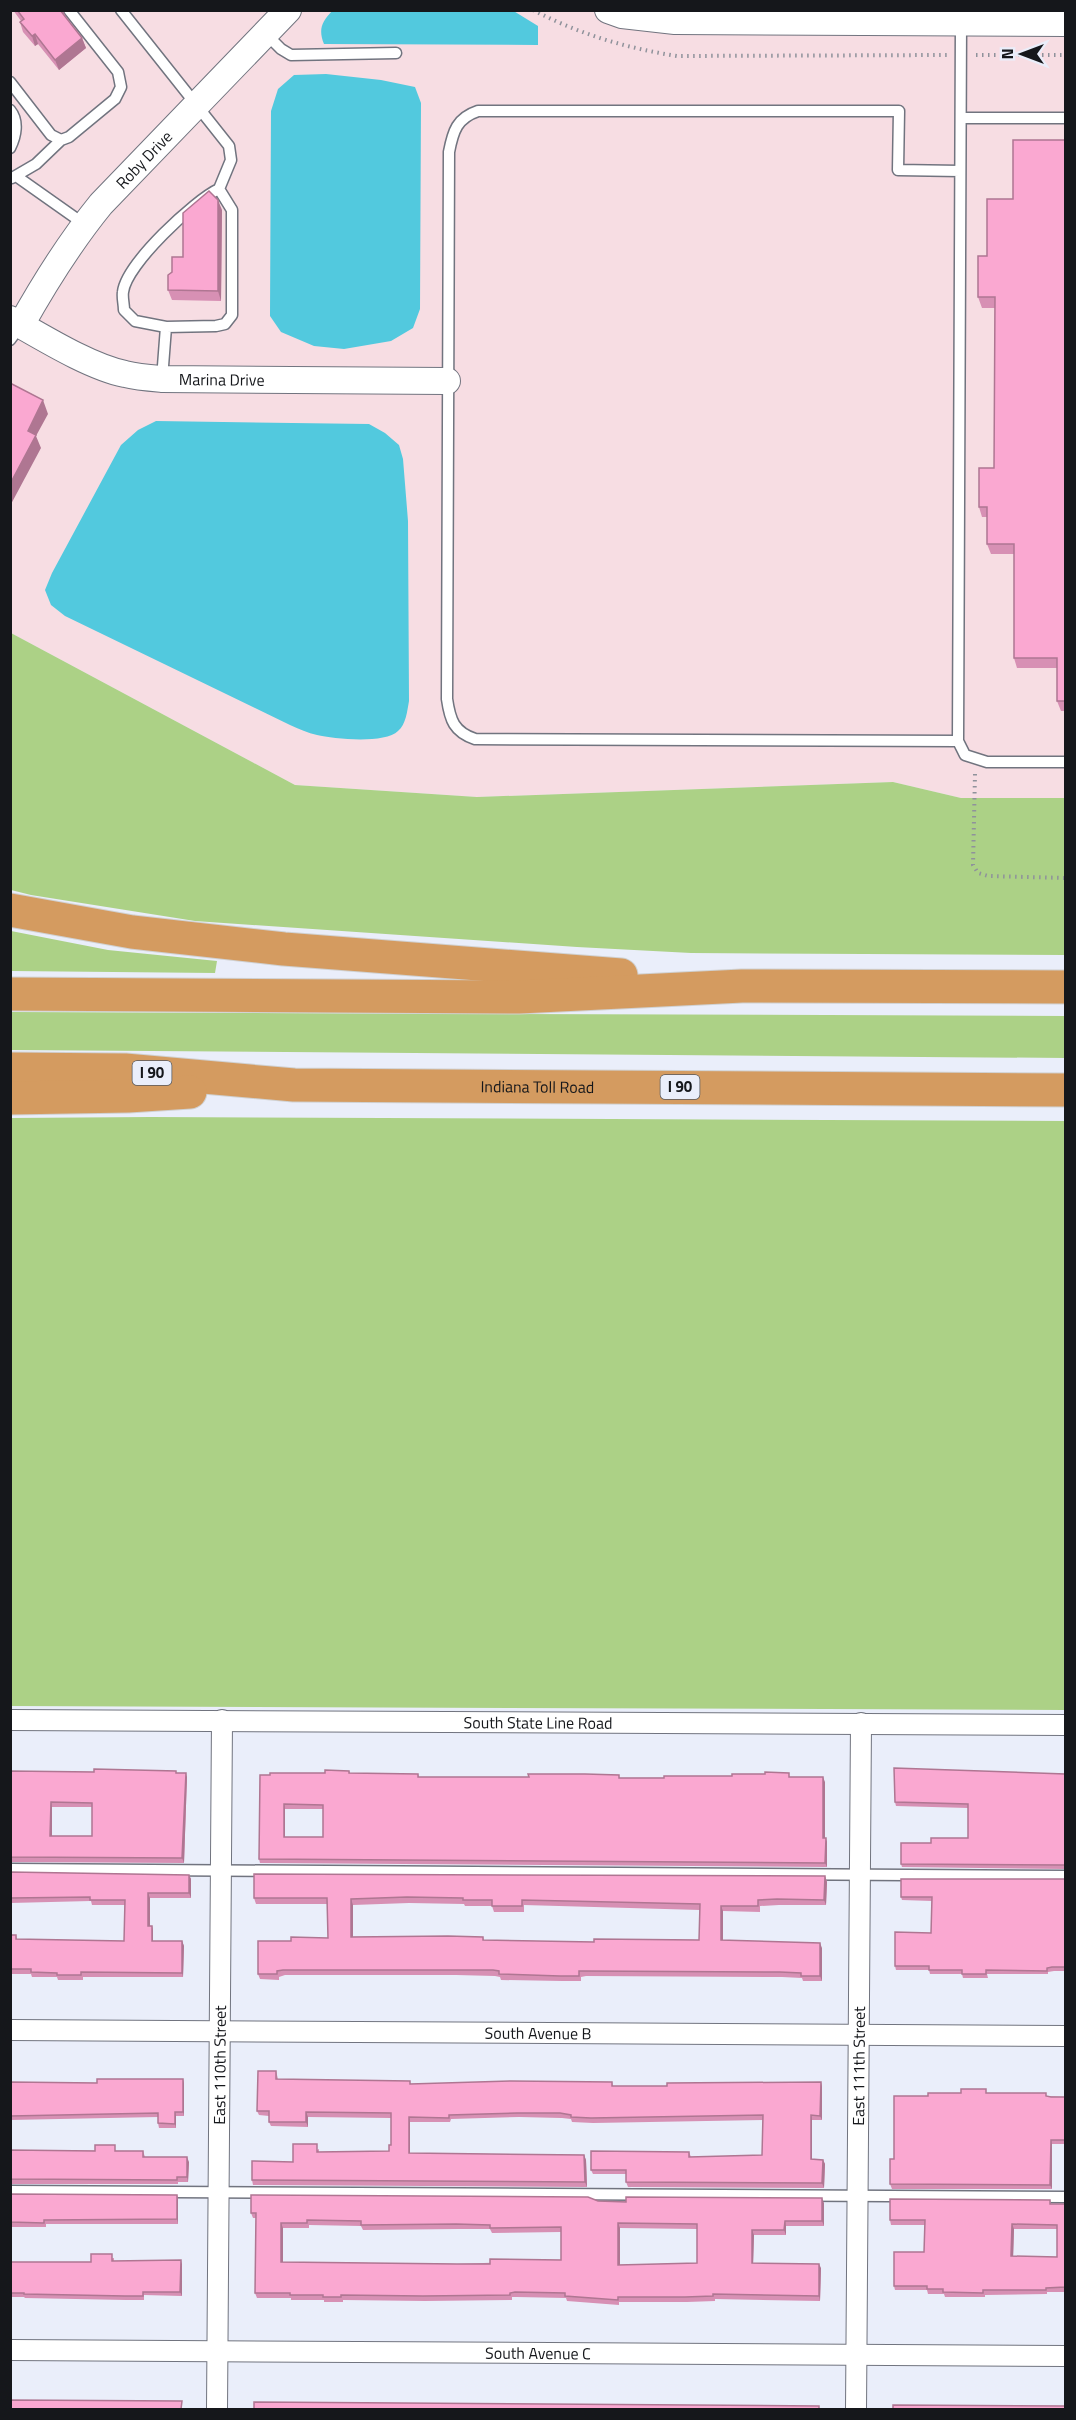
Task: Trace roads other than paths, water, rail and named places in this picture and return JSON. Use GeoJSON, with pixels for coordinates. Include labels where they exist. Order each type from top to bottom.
{"type":"FeatureCollection","features":[{"type":"Feature","properties":{"kind":"highway"},"geometry":{"type":"LineString","coordinates":[[10,910],[132,932],[272,947],[519,966],[742,987]]}},
{"type":"Feature","properties":{"kind":"highway"},"geometry":{"type":"LineString","coordinates":[[10,994],[519,997],[742,987],[1065,987]]}},
{"type":"Feature","properties":{"kind":"highway","name":"Indiana Toll Road"},"geometry":{"type":"LineString","coordinates":[[10,1070],[125,1070],[294,1085],[1065,1090]]}},
{"type":"Feature","properties":{"kind":"highway"},"geometry":{"type":"LineString","coordinates":[[10,1098],[128,1096],[294,1085]]}},
{"type":"Feature","properties":{"kind":"street","name":"Roby Drive"},"geometry":{"type":"LineString","coordinates":[[14,328],[84,224],[288,10]]}},
{"type":"Feature","properties":{"kind":"street"},"geometry":{"type":"LineString","coordinates":[[608,10],[622,15],[675,21],[961,16],[1065,23]]}},
{"type":"Feature","properties":{"kind":"street","name":"Marina Drive"},"geometry":{"type":"LineString","coordinates":[[14,328],[123,374],[162,379],[447,381]]}},
{"type":"Feature","properties":{"kind":"street","name":"South State Line Road"},"geometry":{"type":"LineString","coordinates":[[10,1720],[1065,1725]]}},
{"type":"Feature","properties":{"kind":"street","name":"East 110th Street"},"geometry":{"type":"LineString","coordinates":[[217,2409],[222,1720]]}},
{"type":"Feature","properties":{"kind":"street","name":"East 111th Street"},"geometry":{"type":"LineString","coordinates":[[856,2409],[861,1723]]}},
{"type":"Feature","properties":{"kind":"street","name":"South Avenue B"},"geometry":{"type":"LineString","coordinates":[[10,2030],[1065,2036]]}},
{"type":"Feature","properties":{"kind":"street","name":"South Avenue C"},"geometry":{"type":"LineString","coordinates":[[10,2350],[1065,2356]]}},
{"type":"Feature","properties":{"kind":"lane"},"geometry":{"type":"LineString","coordinates":[[69,10],[118,72],[121,87],[115,99],[69,137],[61,140],[36,164],[13,178],[84,224]]}},
{"type":"Feature","properties":{"kind":"lane"},"geometry":{"type":"LineString","coordinates":[[121,10],[229,146],[231,160],[219,189],[205,195],[139,259],[123,290],[124,310],[135,321],[166,327],[216,326],[225,324],[232,315],[232,210],[219,189]]}},
{"type":"Feature","properties":{"kind":"lane"},"geometry":{"type":"LineString","coordinates":[[961,16],[958,741],[965,755],[987,762],[1065,762]]}},
{"type":"Feature","properties":{"kind":"lane"},"geometry":{"type":"LineString","coordinates":[[265,34],[291,55],[396,53]]}},
{"type":"Feature","properties":{"kind":"lane"},"geometry":{"type":"LineString","coordinates":[[10,82],[51,135],[61,140]]}},
{"type":"Feature","properties":{"kind":"lane"},"geometry":{"type":"LineString","coordinates":[[10,110],[14,115],[16,133],[10,148]]}},
{"type":"Feature","properties":{"kind":"lane"},"geometry":{"type":"LineString","coordinates":[[958,741],[475,739],[462,735],[454,727],[449,716],[447,699],[447,381],[449,152],[457,123],[466,115],[478,111],[898,111],[898,170],[960,171]]}},
{"type":"Feature","properties":{"kind":"lane"},"geometry":{"type":"LineString","coordinates":[[961,118],[1065,118]]}},
{"type":"Feature","properties":{"kind":"lane"},"geometry":{"type":"LineString","coordinates":[[162,379],[166,327]]}},
{"type":"Feature","properties":{"kind":"lane"},"geometry":{"type":"LineString","coordinates":[[10,1869],[1065,1876]]}},
{"type":"Feature","properties":{"kind":"lane"},"geometry":{"type":"LineString","coordinates":[[10,2191],[1065,2197]]}},
{"type":"Feature","properties":{"kind":"water"},"geometry":{"type":"Polygon","coordinates":[[[512,10],[538,26],[538,45],[324,44],[321,34],[323,22],[332,11],[512,10]]]}},
{"type":"Feature","properties":{"kind":"water"},"geometry":{"type":"Polygon","coordinates":[[[326,74],[381,80],[415,87],[421,103],[420,309],[413,328],[391,341],[344,349],[314,346],[281,332],[270,316],[271,111],[278,89],[294,75],[326,74]]]}},
{"type":"Feature","properties":{"kind":"water"},"geometry":{"type":"Polygon","coordinates":[[[156,421],[369,424],[385,433],[399,445],[403,459],[408,521],[409,701],[407,713],[398,731],[382,738],[371,739],[325,737],[307,732],[65,616],[51,605],[45,590],[52,573],[121,445],[138,430],[156,421]]]}}]}
